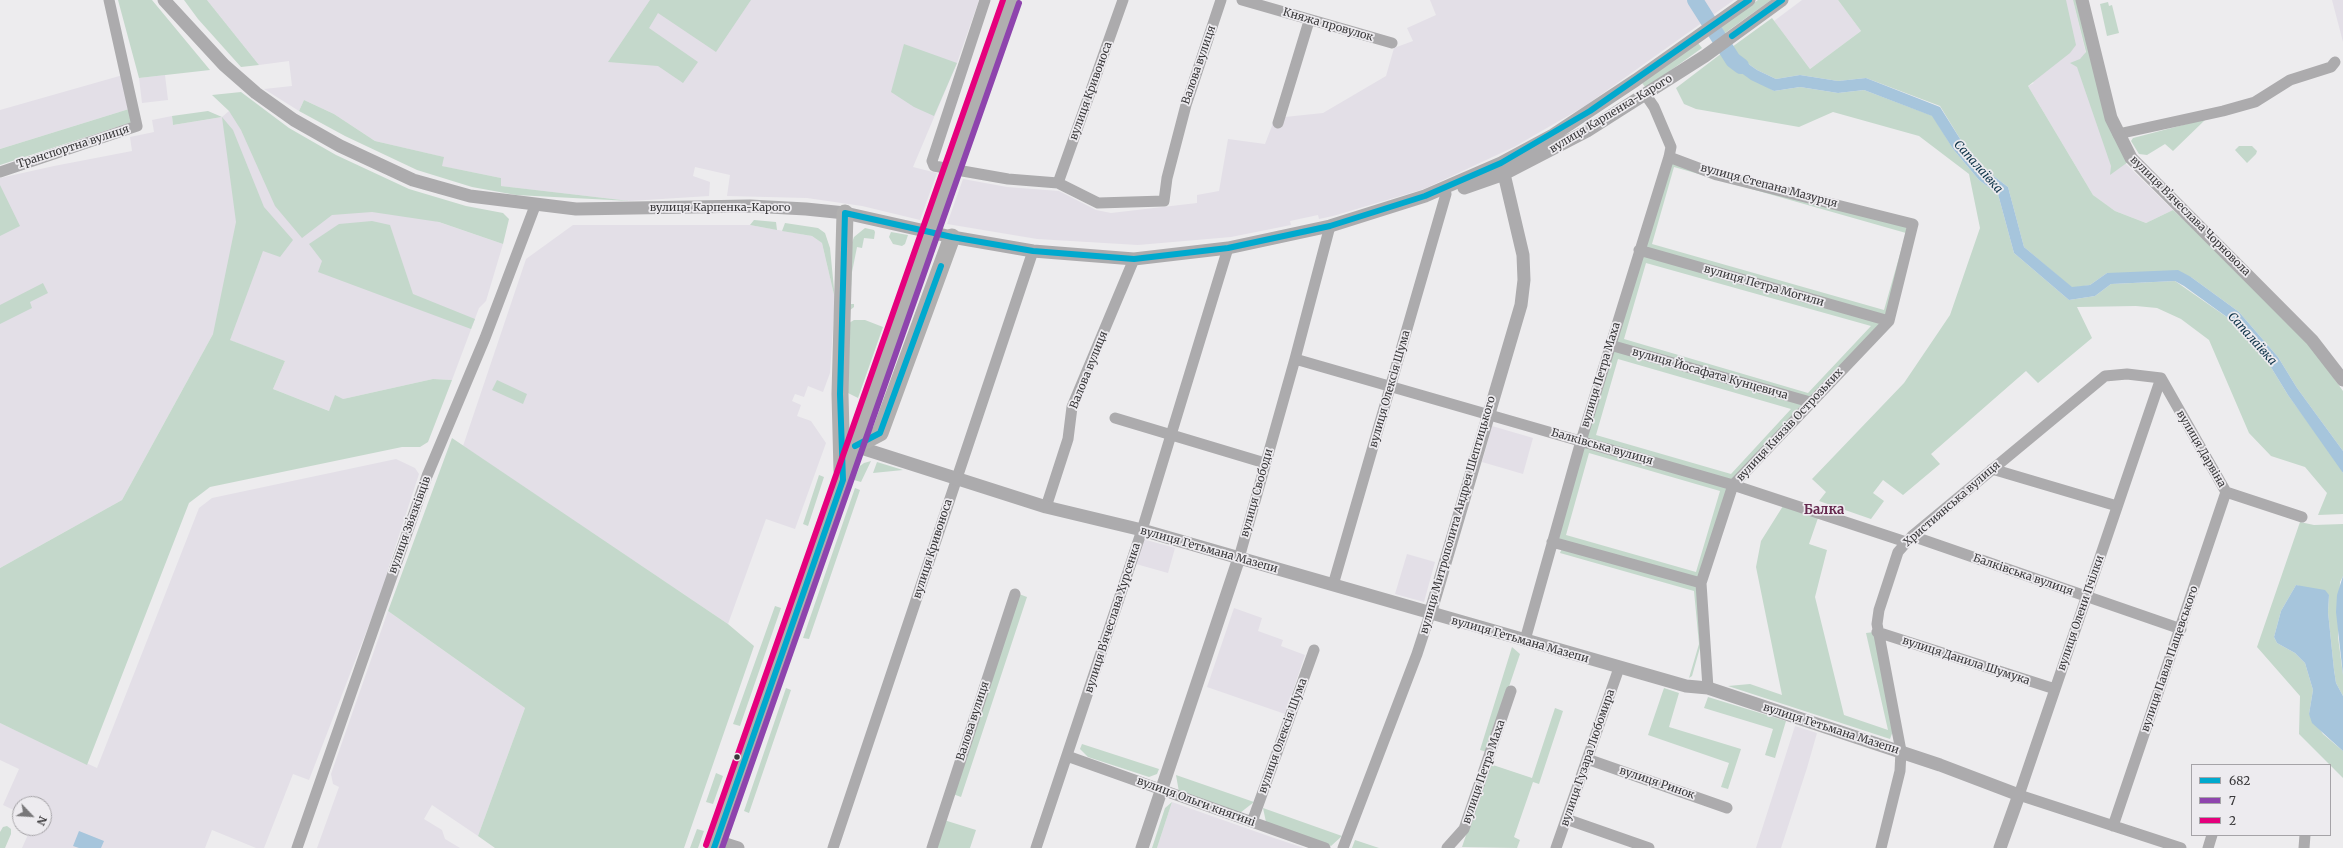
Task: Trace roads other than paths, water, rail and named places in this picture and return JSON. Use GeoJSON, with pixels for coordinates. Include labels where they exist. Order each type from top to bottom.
{"type":"FeatureCollection","features":[{"type":"Feature","properties":{"kind":"main road"},"geometry":{"type":"LineString","coordinates":[[715,844],[871,403],[1011,0]]}},
{"type":"Feature","properties":{"kind":"main road"},"geometry":{"type":"LineString","coordinates":[[843,480],[840,394],[845,213]]}},
{"type":"Feature","properties":{"kind":"main road"},"geometry":{"type":"LineString","coordinates":[[855,446],[880,433],[952,237]]}},
{"type":"Feature","properties":{"kind":"street","name":"Транспортна вулиця"},"geometry":{"type":"LineString","coordinates":[[0,172],[137,126],[110,0]]}},
{"type":"Feature","properties":{"kind":"street","name":"вулиця Карпенка-Карого"},"geometry":{"type":"LineString","coordinates":[[164,0],[224,65],[256,93],[294,120],[340,146],[413,180],[470,196],[535,206],[576,209],[750,206],[845,213],[952,237],[1033,251],[1134,259],[1228,248],[1330,226],[1425,196],[1501,163],[1553,135],[1636,80],[1749,0]]}},
{"type":"Feature","properties":{"kind":"street"},"geometry":{"type":"LineString","coordinates":[[985,0],[939,150],[932,161],[934,166],[1008,179],[1058,183]]}},
{"type":"Feature","properties":{"kind":"street","name":"вулиця Кривоноса"},"geometry":{"type":"LineString","coordinates":[[1058,183],[1123,0]]}},
{"type":"Feature","properties":{"kind":"street","name":"Валова вулиця"},"geometry":{"type":"LineString","coordinates":[[1058,183],[1098,203],[1164,202],[1167,178],[1186,105],[1222,0]]}},
{"type":"Feature","properties":{"kind":"street","name":"Княжа провулок"},"geometry":{"type":"LineString","coordinates":[[1242,0],[1309,21],[1392,43]]}},
{"type":"Feature","properties":{"kind":"street","name":"вулиця Карпенка-Карого"},"geometry":{"type":"LineString","coordinates":[[1425,196],[1446,194],[1504,174],[1587,131],[1705,56],[1782,0]]}},
{"type":"Feature","properties":{"kind":"street","name":"вулиця Вʼячеслава Чорновола"},"geometry":{"type":"LineString","coordinates":[[2082,0],[2110,118],[2131,158],[2312,340],[2343,380]]}},
{"type":"Feature","properties":{"kind":"street"},"geometry":{"type":"LineString","coordinates":[[1278,123],[1309,21]]}},
{"type":"Feature","properties":{"kind":"street"},"geometry":{"type":"LineString","coordinates":[[2118,134],[2223,111],[2255,102],[2290,80],[2331,67],[2335,62]]}},
{"type":"Feature","properties":{"kind":"street"},"geometry":{"type":"LineString","coordinates":[[1636,80],[1654,106],[1671,146],[1669,157]]}},
{"type":"Feature","properties":{"kind":"street","name":"вулиця Степана Мазурця"},"geometry":{"type":"LineString","coordinates":[[1669,157],[1717,175],[1913,224],[1889,321]]}},
{"type":"Feature","properties":{"kind":"street","name":"вулиця Петра Маха"},"geometry":{"type":"LineString","coordinates":[[1525,640],[1580,441],[1669,157]]}},
{"type":"Feature","properties":{"kind":"street","name":"вулиця Митрополита Андрея Шептицького"},"geometry":{"type":"LineString","coordinates":[[1343,848],[1417,654],[1521,305],[1524,280],[1522,255],[1504,174]]}},
{"type":"Feature","properties":{"kind":"street","name":"вулиця Олексія Шума"},"geometry":{"type":"LineString","coordinates":[[1332,585],[1446,194]]}},
{"type":"Feature","properties":{"kind":"street","name":"вулиця Звʼязківців"},"geometry":{"type":"LineString","coordinates":[[297,848],[427,476],[485,338],[535,206]]}},
{"type":"Feature","properties":{"kind":"street","name":"вулиця Свободи"},"geometry":{"type":"LineString","coordinates":[[1142,848],[1239,558],[1295,359],[1330,226]]}},
{"type":"Feature","properties":{"kind":"street","name":"вулиця Вʼячеслава Хурсенка"},"geometry":{"type":"LineString","coordinates":[[1036,848],[1142,530],[1228,248]]}},
{"type":"Feature","properties":{"kind":"street","name":"вулиця Петра Могили"},"geometry":{"type":"LineString","coordinates":[[1639,250],[1889,321]]}},
{"type":"Feature","properties":{"kind":"street","name":"вулиця Кривоноса"},"geometry":{"type":"LineString","coordinates":[[833,848],[1033,251]]}},
{"type":"Feature","properties":{"kind":"street","name":"Валова вулиця"},"geometry":{"type":"LineString","coordinates":[[1046,507],[1068,439],[1072,407],[1134,259]]}},
{"type":"Feature","properties":{"kind":"street","name":"вулиця Князів Острозьких"},"geometry":{"type":"LineString","coordinates":[[1708,688],[1701,583],[1733,485],[1810,402],[1889,321]]}},
{"type":"Feature","properties":{"kind":"street","name":"вулиця Йосафата Кунцевича"},"geometry":{"type":"LineString","coordinates":[[1610,345],[1810,402]]}},
{"type":"Feature","properties":{"kind":"street","name":"Балківська вулиця"},"geometry":{"type":"LineString","coordinates":[[1295,359],[1733,485],[1909,539],[2181,629]]}},
{"type":"Feature","properties":{"kind":"street","name":"Християнська вулиця"},"geometry":{"type":"LineString","coordinates":[[1881,848],[1900,771],[1901,752],[1877,632],[1879,610],[1894,563],[1909,539],[1992,468],[2105,376],[2127,374],[2161,378]]}},
{"type":"Feature","properties":{"kind":"street","name":"вулиця Дарвіна"},"geometry":{"type":"LineString","coordinates":[[2161,378],[2226,492],[2302,517]]}},
{"type":"Feature","properties":{"kind":"street","name":"вулиця Олени Пчілки"},"geometry":{"type":"LineString","coordinates":[[2000,848],[2161,378]]}},
{"type":"Feature","properties":{"kind":"street"},"geometry":{"type":"LineString","coordinates":[[1115,418],[1265,463]]}},
{"type":"Feature","properties":{"kind":"street","name":"вулиця Гетьмана Мазепи"},"geometry":{"type":"LineString","coordinates":[[855,446],[1046,507],[1142,530],[1619,668],[1686,686],[1708,688],[1901,752],[2019,795],[2181,848]]}},
{"type":"Feature","properties":{"kind":"street"},"geometry":{"type":"LineString","coordinates":[[1992,468],[2117,506]]}},
{"type":"Feature","properties":{"kind":"street","name":"вулиця Павла Пащевського"},"geometry":{"type":"LineString","coordinates":[[2113,826],[2181,629],[2226,492]]}},
{"type":"Feature","properties":{"kind":"street"},"geometry":{"type":"LineString","coordinates":[[1552,542],[1701,583]]}},
{"type":"Feature","properties":{"kind":"street","name":"Валова вулиця"},"geometry":{"type":"LineString","coordinates":[[932,848],[1015,594]]}},
{"type":"Feature","properties":{"kind":"street","name":"вулиця Данила Шумука"},"geometry":{"type":"LineString","coordinates":[[1877,632],[2055,689]]}},
{"type":"Feature","properties":{"kind":"street","name":"вулиця Олексія Шума"},"geometry":{"type":"LineString","coordinates":[[1252,822],[1314,650]]}},
{"type":"Feature","properties":{"kind":"street","name":"вулиця Гузара Любомира"},"geometry":{"type":"LineString","coordinates":[[1556,848],[1619,668]]}},
{"type":"Feature","properties":{"kind":"street","name":"вулиця Петра Маха"},"geometry":{"type":"LineString","coordinates":[[1446,848],[1464,829],[1511,691]]}},
{"type":"Feature","properties":{"kind":"street","name":"вулиця Ольги княгині"},"geometry":{"type":"LineString","coordinates":[[1067,756],[1325,848]]}},
{"type":"Feature","properties":{"kind":"street","name":"вулиця Ринок"},"geometry":{"type":"LineString","coordinates":[[1587,759],[1727,808]]}},
{"type":"Feature","properties":{"kind":"street"},"geometry":{"type":"LineString","coordinates":[[1566,819],[1649,848]]}},
{"type":"Feature","properties":{"kind":"street"},"geometry":{"type":"LineString","coordinates":[[2208,848],[2212,836]]}},
{"type":"Feature","properties":{"kind":"street"},"geometry":{"type":"LineString","coordinates":[[2304,848],[2305,836]]}},
{"type":"Feature","properties":{"kind":"street"},"geometry":{"type":"LineString","coordinates":[[715,844],[738,848]]}},
{"type":"Feature","properties":{"kind":"water"},"geometry":{"type":"Polygon","coordinates":[[[1732,47],[1737,56],[1757,70],[1776,79],[1800,75],[1838,81],[1866,78],[1940,107],[1962,142],[1987,171],[2008,187],[2024,247],[2072,287],[2090,285],[2107,273],[2178,270],[2191,277],[2239,312],[2278,357],[2297,388],[2343,451],[2343,473],[2288,395],[2269,364],[2231,320],[2184,286],[2175,281],[2111,284],[2095,296],[2069,300],[2014,253],[1998,194],[1979,180],[1953,149],[1932,116],[1864,90],[1838,93],[1800,87],[1774,91],[1751,80],[1729,64],[1722,53],[1732,47]]]}},
{"type":"Feature","properties":{"kind":"water"},"geometry":{"type":"Polygon","coordinates":[[[2343,576],[2343,675],[2336,612],[2337,595],[2343,576]]]}},
{"type":"Feature","properties":{"kind":"water"},"geometry":{"type":"Polygon","coordinates":[[[2296,585],[2325,590],[2329,595],[2328,612],[2334,670],[2336,683],[2343,696],[2343,751],[2312,723],[2309,714],[2313,690],[2305,663],[2295,653],[2277,643],[2274,637],[2281,611],[2296,585]]]}},
{"type":"Feature","properties":{"kind":"water"},"geometry":{"type":"Polygon","coordinates":[[[79,831],[104,841],[101,848],[79,848],[73,846],[79,831]]]}},
{"type":"Feature","properties":{"kind":"waterway","name":"Сапалаївка"},"geometry":{"type":"LineString","coordinates":[[1695,0],[1733,60],[1741,66]]}},
{"type":"Feature","properties":{"kind":"district","name":"Балка"},"geometry":{"type":"Point","coordinates":[1824,510]}}]}
